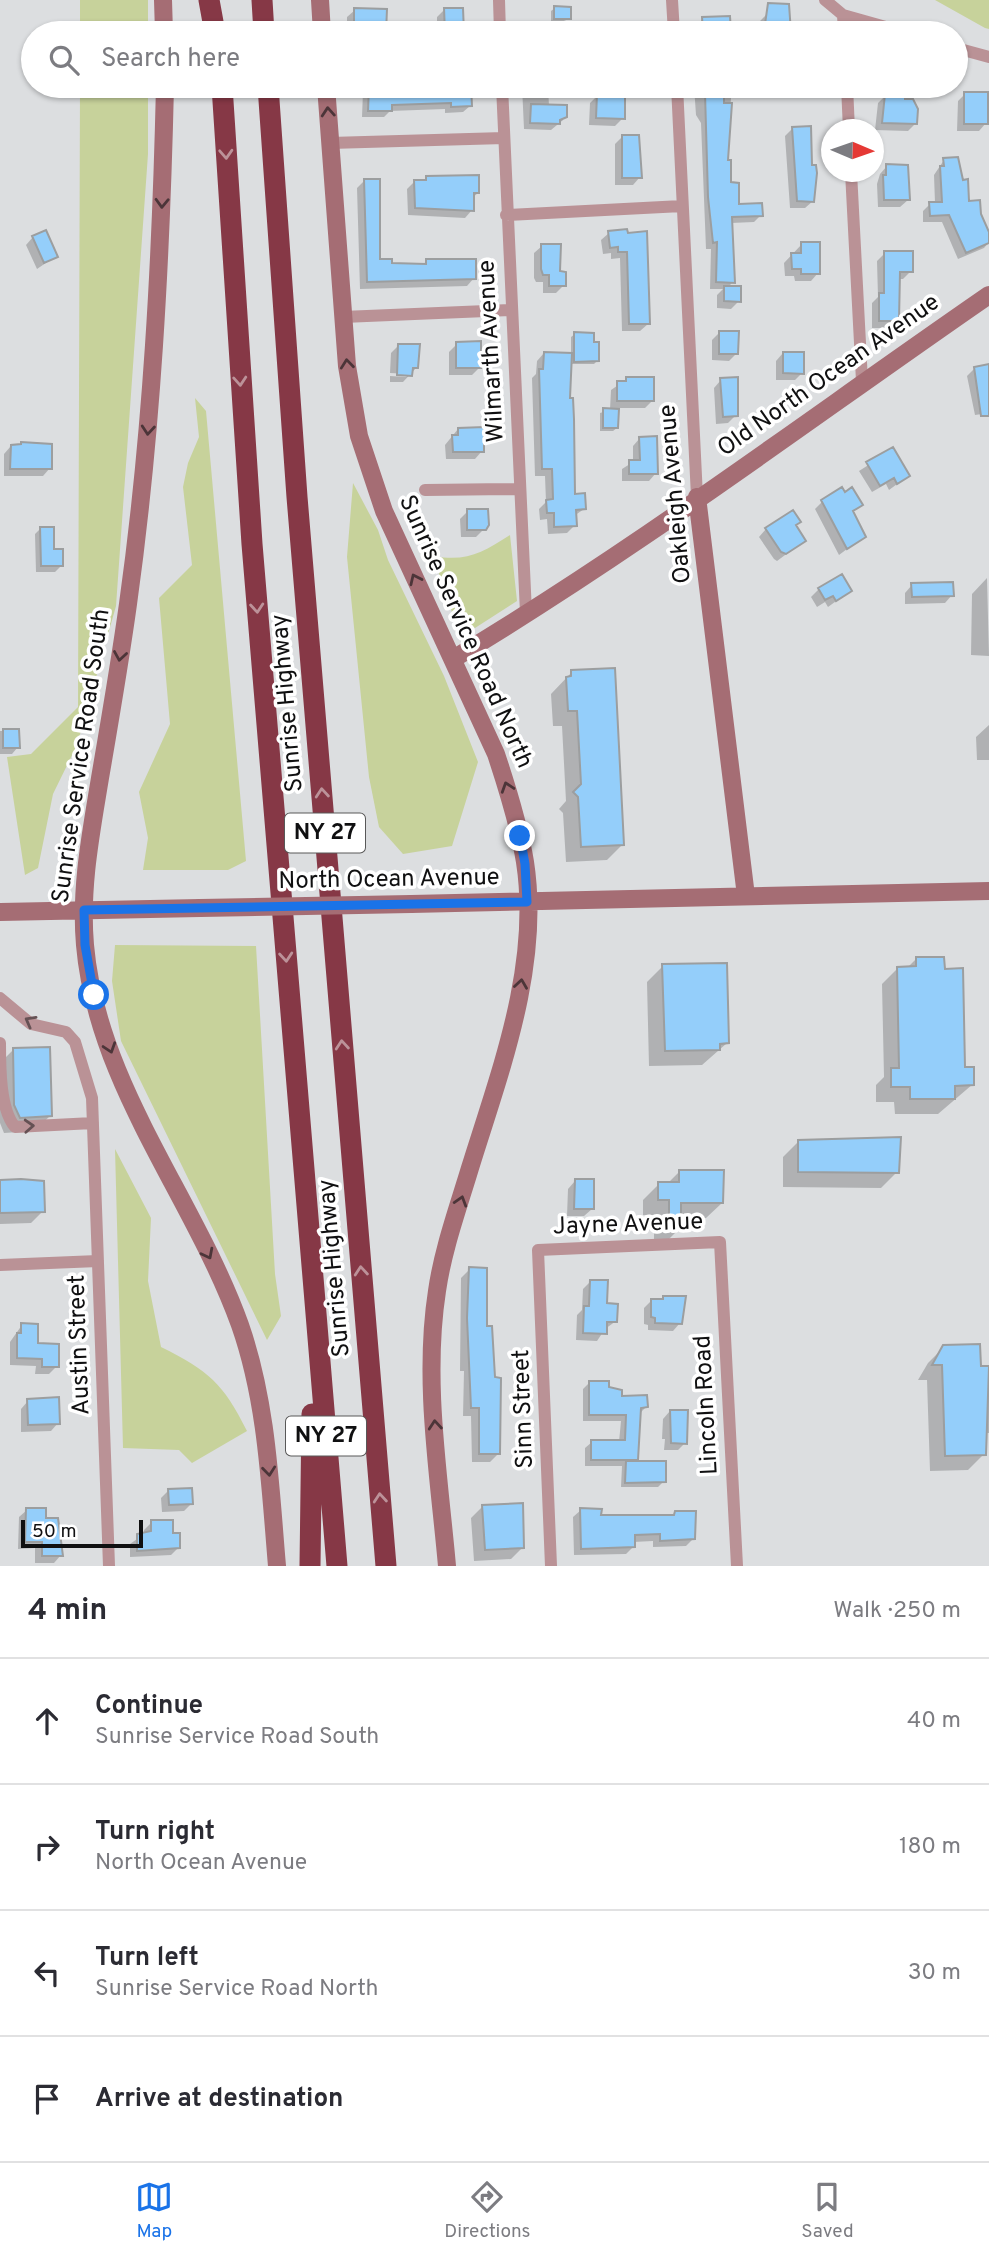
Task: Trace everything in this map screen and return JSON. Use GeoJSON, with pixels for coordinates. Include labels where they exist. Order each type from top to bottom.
{"type":"FeatureCollection","features":[{"type":"Feature","properties":{"kind":"highway"},"geometry":{"type":"LineString","coordinates":[[209,0],[214,21]]}},
{"type":"Feature","properties":{"kind":"highway"},"geometry":{"type":"LineString","coordinates":[[217,21],[218,0]]}},
{"type":"Feature","properties":{"kind":"highway"},"geometry":{"type":"LineString","coordinates":[[262,0],[263,21]]}},
{"type":"Feature","properties":{"kind":"highway","name":"Sunrise Highway"},"geometry":{"type":"LineString","coordinates":[[223,98],[244,438],[337,1566]]}},
{"type":"Feature","properties":{"kind":"highway","name":"Sunrise Highway"},"geometry":{"type":"LineString","coordinates":[[269,98],[297,496],[383,1534],[388,1566]]}},
{"type":"Feature","properties":{"kind":"highway"},"geometry":{"type":"LineString","coordinates":[[310,1566],[315,1306]]}},
{"type":"Feature","properties":{"kind":"main road"},"geometry":{"type":"LineString","coordinates":[[163,0],[164,21]]}},
{"type":"Feature","properties":{"kind":"main road"},"geometry":{"type":"LineString","coordinates":[[320,0],[322,21]]}},
{"type":"Feature","properties":{"kind":"main road","name":"Sunrise Service Road South"},"geometry":{"type":"LineString","coordinates":[[165,98],[160,259],[148,431],[128,604],[85,874],[84,910],[89,970],[112,1056],[214,1266],[248,1351],[263,1417],[277,1566]]}},
{"type":"Feature","properties":{"kind":"main road","name":"Sunrise Service Road North"},"geometry":{"type":"LineString","coordinates":[[327,98],[351,399],[369,472],[384,511],[496,754],[509,793],[525,864],[526,946],[516,1012],[444,1256],[433,1322],[432,1382],[447,1566]]}},
{"type":"Feature","properties":{"kind":"main road","name":"Old North Ocean Avenue"},"geometry":{"type":"LineString","coordinates":[[453,659],[697,497],[989,295]]}},
{"type":"Feature","properties":{"kind":"main road","name":"Oakleigh Avenue"},"geometry":{"type":"LineString","coordinates":[[697,497],[746,896]]}},
{"type":"Feature","properties":{"kind":"main road","name":"North Ocean Avenue"},"geometry":{"type":"LineString","coordinates":[[0,912],[989,891]]}},
{"type":"Feature","properties":{"kind":"street"},"geometry":{"type":"LineString","coordinates":[[499,0],[500,21]]}},
{"type":"Feature","properties":{"kind":"street"},"geometry":{"type":"LineString","coordinates":[[672,0],[673,21]]}},
{"type":"Feature","properties":{"kind":"street"},"geometry":{"type":"LineString","coordinates":[[825,0],[843,15],[864,21]]}},
{"type":"Feature","properties":{"kind":"street"},"geometry":{"type":"LineString","coordinates":[[843,15],[843,21]]}},
{"type":"Feature","properties":{"kind":"street"},"geometry":{"type":"LineString","coordinates":[[968,51],[989,57]]}},
{"type":"Feature","properties":{"kind":"street","name":"Wilmarth Avenue"},"geometry":{"type":"LineString","coordinates":[[502,98],[526,613]]}},
{"type":"Feature","properties":{"kind":"street","name":"Oakleigh Avenue"},"geometry":{"type":"LineString","coordinates":[[678,98],[697,497]]}},
{"type":"Feature","properties":{"kind":"street"},"geometry":{"type":"LineString","coordinates":[[848,98],[848,119]]}},
{"type":"Feature","properties":{"kind":"street"},"geometry":{"type":"LineString","coordinates":[[330,143],[504,138]]}},
{"type":"Feature","properties":{"kind":"street"},"geometry":{"type":"LineString","coordinates":[[852,182],[862,381]]}},
{"type":"Feature","properties":{"kind":"street"},"geometry":{"type":"LineString","coordinates":[[506,215],[682,206]]}},
{"type":"Feature","properties":{"kind":"street"},"geometry":{"type":"LineString","coordinates":[[343,317],[511,310]]}},
{"type":"Feature","properties":{"kind":"street"},"geometry":{"type":"LineString","coordinates":[[425,490],[520,489]]}},
{"type":"Feature","properties":{"kind":"street","name":"Austin Street"},"geometry":{"type":"LineString","coordinates":[[0,998],[31,1024],[66,1032],[75,1042],[92,1098],[108,1566]]}},
{"type":"Feature","properties":{"kind":"street"},"geometry":{"type":"LineString","coordinates":[[0,1043],[0,1082],[7,1120],[15,1127],[93,1123]]}},
{"type":"Feature","properties":{"kind":"street","name":"Jayne Avenue"},"geometry":{"type":"LineString","coordinates":[[538,1250],[720,1242]]}},
{"type":"Feature","properties":{"kind":"street","name":"Lincoln Road"},"geometry":{"type":"LineString","coordinates":[[720,1242],[737,1566]]}},
{"type":"Feature","properties":{"kind":"street","name":"Sinn Street"},"geometry":{"type":"LineString","coordinates":[[538,1250],[551,1566]]}},
{"type":"Feature","properties":{"kind":"street"},"geometry":{"type":"LineString","coordinates":[[0,1265],[98,1261]]}},
{"type":"Feature","properties":{"kind":"green space"},"geometry":{"type":"Polygon","coordinates":[[[80,0],[148,0],[148,21],[80,21],[80,0]]]}},
{"type":"Feature","properties":{"kind":"green space"},"geometry":{"type":"Polygon","coordinates":[[[935,0],[989,0],[989,29],[985,28],[935,0]]]}},
{"type":"Feature","properties":{"kind":"green space"},"geometry":{"type":"Polygon","coordinates":[[[80,98],[148,98],[148,154],[116,606],[77,745],[53,794],[38,868],[25,875],[7,757],[31,754],[78,707],[80,98]]]}},
{"type":"Feature","properties":{"kind":"green space"},"geometry":{"type":"Polygon","coordinates":[[[195,398],[206,411],[246,861],[228,870],[143,870],[148,838],[139,792],[170,724],[159,598],[192,565],[183,487],[188,463],[199,437],[195,398]]]}},
{"type":"Feature","properties":{"kind":"green space"},"geometry":{"type":"Polygon","coordinates":[[[353,483],[378,530],[388,560],[444,676],[478,762],[452,846],[403,854],[379,827],[369,777],[347,557],[353,483]]]}},
{"type":"Feature","properties":{"kind":"green space"},"geometry":{"type":"Polygon","coordinates":[[[510,535],[517,601],[475,628],[454,618],[433,556],[465,557],[491,547],[510,535]]]}},
{"type":"Feature","properties":{"kind":"green space"},"geometry":{"type":"Polygon","coordinates":[[[115,945],[256,946],[275,1274],[281,1316],[267,1340],[121,1041],[112,981],[115,945]]]}},
{"type":"Feature","properties":{"kind":"green space"},"geometry":{"type":"Polygon","coordinates":[[[115,1149],[151,1218],[148,1281],[161,1347],[203,1371],[213,1380],[230,1401],[247,1431],[192,1463],[179,1450],[123,1448],[115,1149]]]}},
{"type":"Feature","properties":{"kind":"building"},"geometry":{"type":"Polygon","coordinates":[[[768,3],[789,4],[790,21],[765,21],[768,3]]]}},
{"type":"Feature","properties":{"kind":"building"},"geometry":{"type":"Polygon","coordinates":[[[554,6],[571,7],[571,19],[554,19],[554,6]]]}},
{"type":"Feature","properties":{"kind":"building"},"geometry":{"type":"Polygon","coordinates":[[[354,8],[387,9],[386,21],[354,21],[354,8]]]}},
{"type":"Feature","properties":{"kind":"building"},"geometry":{"type":"Polygon","coordinates":[[[444,8],[463,8],[464,21],[445,21],[444,8]]]}},
{"type":"Feature","properties":{"kind":"building"},"geometry":{"type":"Polygon","coordinates":[[[730,16],[730,21],[702,21],[702,17],[730,16]]]}},
{"type":"Feature","properties":{"kind":"building"},"geometry":{"type":"Polygon","coordinates":[[[968,92],[988,92],[988,124],[964,124],[964,98],[968,98],[968,92]]]}},
{"type":"Feature","properties":{"kind":"building"},"geometry":{"type":"Polygon","coordinates":[[[369,98],[472,98],[472,106],[451,107],[451,103],[392,105],[392,111],[368,111],[369,98]]]}},
{"type":"Feature","properties":{"kind":"building"},"geometry":{"type":"Polygon","coordinates":[[[597,98],[625,98],[625,119],[596,118],[597,98]]]}},
{"type":"Feature","properties":{"kind":"building"},"geometry":{"type":"Polygon","coordinates":[[[705,98],[724,98],[724,103],[732,103],[728,160],[731,160],[731,182],[739,183],[739,204],[762,203],[763,216],[732,217],[735,283],[716,282],[717,242],[713,243],[708,197],[705,98]]]}},
{"type":"Feature","properties":{"kind":"building"},"geometry":{"type":"Polygon","coordinates":[[[885,98],[913,99],[918,109],[917,124],[884,123],[885,98]]]}},
{"type":"Feature","properties":{"kind":"building"},"geometry":{"type":"Polygon","coordinates":[[[531,104],[567,105],[567,117],[560,120],[560,124],[530,123],[531,104]]]}},
{"type":"Feature","properties":{"kind":"building"},"geometry":{"type":"Polygon","coordinates":[[[811,126],[812,165],[816,165],[817,173],[814,202],[797,201],[792,127],[811,126]]]}},
{"type":"Feature","properties":{"kind":"building"},"geometry":{"type":"Polygon","coordinates":[[[622,135],[639,135],[642,178],[622,178],[622,135]]]}},
{"type":"Feature","properties":{"kind":"building"},"geometry":{"type":"Polygon","coordinates":[[[958,157],[963,180],[968,179],[969,201],[980,200],[981,214],[989,232],[989,243],[966,253],[949,215],[930,216],[929,202],[942,202],[940,166],[944,166],[943,158],[958,157]]]}},
{"type":"Feature","properties":{"kind":"building"},"geometry":{"type":"Polygon","coordinates":[[[886,164],[908,165],[910,200],[884,200],[883,182],[886,164]]]}},
{"type":"Feature","properties":{"kind":"building"},"geometry":{"type":"Polygon","coordinates":[[[479,175],[479,193],[474,193],[474,211],[415,208],[414,180],[426,180],[426,176],[479,175]]]}},
{"type":"Feature","properties":{"kind":"building"},"geometry":{"type":"Polygon","coordinates":[[[364,179],[380,179],[380,259],[392,259],[392,263],[426,264],[426,259],[476,259],[476,279],[367,282],[364,179]]]}},
{"type":"Feature","properties":{"kind":"building"},"geometry":{"type":"Polygon","coordinates":[[[627,229],[628,233],[647,231],[650,324],[629,324],[627,252],[618,252],[618,247],[610,248],[608,231],[627,229]]]}},
{"type":"Feature","properties":{"kind":"building"},"geometry":{"type":"Polygon","coordinates":[[[46,230],[58,257],[44,263],[32,236],[46,230]]]}},
{"type":"Feature","properties":{"kind":"building"},"geometry":{"type":"Polygon","coordinates":[[[801,242],[820,242],[820,274],[801,274],[801,269],[792,269],[791,253],[801,253],[801,242]]]}},
{"type":"Feature","properties":{"kind":"building"},"geometry":{"type":"Polygon","coordinates":[[[541,244],[561,244],[560,271],[566,272],[566,286],[549,286],[549,275],[543,275],[541,269],[541,244]]]}},
{"type":"Feature","properties":{"kind":"building"},"geometry":{"type":"Polygon","coordinates":[[[884,251],[913,251],[913,272],[900,272],[899,321],[879,321],[879,293],[884,293],[884,251]]]}},
{"type":"Feature","properties":{"kind":"building"},"geometry":{"type":"Polygon","coordinates":[[[724,286],[741,286],[741,302],[724,301],[724,286]]]}},
{"type":"Feature","properties":{"kind":"building"},"geometry":{"type":"Polygon","coordinates":[[[719,331],[739,331],[738,354],[719,354],[719,331]]]}},
{"type":"Feature","properties":{"kind":"building"},"geometry":{"type":"Polygon","coordinates":[[[574,332],[594,333],[594,342],[599,342],[599,361],[574,362],[574,332]]]}},
{"type":"Feature","properties":{"kind":"building"},"geometry":{"type":"Polygon","coordinates":[[[481,341],[481,368],[456,368],[456,342],[481,341]]]}},
{"type":"Feature","properties":{"kind":"building"},"geometry":{"type":"Polygon","coordinates":[[[398,344],[420,344],[418,368],[413,368],[412,376],[397,375],[398,344]]]}},
{"type":"Feature","properties":{"kind":"building"},"geometry":{"type":"Polygon","coordinates":[[[544,352],[572,353],[570,398],[573,398],[575,494],[585,493],[586,509],[576,510],[577,526],[554,527],[554,513],[547,513],[546,500],[553,499],[552,469],[542,469],[539,369],[543,369],[544,352]]]}},
{"type":"Feature","properties":{"kind":"building"},"geometry":{"type":"Polygon","coordinates":[[[783,352],[804,352],[804,374],[783,373],[783,352]]]}},
{"type":"Feature","properties":{"kind":"building"},"geometry":{"type":"Polygon","coordinates":[[[989,364],[989,416],[981,416],[974,367],[989,364]]]}},
{"type":"Feature","properties":{"kind":"building"},"geometry":{"type":"Polygon","coordinates":[[[626,377],[654,377],[654,401],[617,401],[617,381],[626,381],[626,377]]]}},
{"type":"Feature","properties":{"kind":"building"},"geometry":{"type":"Polygon","coordinates":[[[738,377],[738,416],[723,417],[720,378],[738,377]]]}},
{"type":"Feature","properties":{"kind":"building"},"geometry":{"type":"Polygon","coordinates":[[[603,408],[619,409],[618,428],[603,428],[603,408]]]}},
{"type":"Feature","properties":{"kind":"building"},"geometry":{"type":"Polygon","coordinates":[[[484,427],[484,452],[453,452],[452,435],[458,435],[458,428],[484,427]]]}},
{"type":"Feature","properties":{"kind":"building"},"geometry":{"type":"Polygon","coordinates":[[[657,436],[658,474],[629,474],[629,460],[640,460],[639,437],[657,436]]]}},
{"type":"Feature","properties":{"kind":"building"},"geometry":{"type":"Polygon","coordinates":[[[21,442],[52,444],[52,469],[10,469],[11,445],[21,442]]]}},
{"type":"Feature","properties":{"kind":"building"},"geometry":{"type":"Polygon","coordinates":[[[893,447],[910,476],[897,484],[894,478],[880,486],[866,462],[893,447]]]}},
{"type":"Feature","properties":{"kind":"building"},"geometry":{"type":"Polygon","coordinates":[[[842,487],[845,492],[852,487],[863,505],[853,511],[866,537],[847,549],[821,500],[842,487]]]}},
{"type":"Feature","properties":{"kind":"building"},"geometry":{"type":"Polygon","coordinates":[[[467,509],[488,509],[489,525],[486,530],[467,530],[467,509]]]}},
{"type":"Feature","properties":{"kind":"building"},"geometry":{"type":"Polygon","coordinates":[[[793,510],[801,522],[796,525],[806,541],[786,554],[781,552],[765,528],[793,510]]]}},
{"type":"Feature","properties":{"kind":"building"},"geometry":{"type":"Polygon","coordinates":[[[40,527],[54,527],[54,549],[63,549],[63,566],[41,566],[40,527]]]}},
{"type":"Feature","properties":{"kind":"building"},"geometry":{"type":"Polygon","coordinates":[[[842,574],[852,591],[836,601],[833,596],[825,600],[818,588],[842,574]]]}},
{"type":"Feature","properties":{"kind":"building"},"geometry":{"type":"Polygon","coordinates":[[[953,582],[954,596],[912,597],[911,583],[953,582]]]}},
{"type":"Feature","properties":{"kind":"building"},"geometry":{"type":"Polygon","coordinates":[[[615,668],[624,845],[581,847],[578,797],[573,792],[581,784],[577,711],[568,711],[566,677],[571,676],[571,670],[615,668]]]}},
{"type":"Feature","properties":{"kind":"building"},"geometry":{"type":"Polygon","coordinates":[[[3,729],[19,729],[20,748],[3,748],[3,729]]]}},
{"type":"Feature","properties":{"kind":"building"},"geometry":{"type":"Polygon","coordinates":[[[916,957],[944,957],[945,969],[963,968],[965,1067],[974,1067],[974,1085],[955,1086],[955,1099],[910,1099],[910,1087],[891,1087],[891,1068],[899,1068],[897,967],[916,966],[916,957]]]}},
{"type":"Feature","properties":{"kind":"building"},"geometry":{"type":"Polygon","coordinates":[[[727,963],[729,1043],[720,1044],[720,1050],[665,1051],[662,964],[727,963]]]}},
{"type":"Feature","properties":{"kind":"building"},"geometry":{"type":"Polygon","coordinates":[[[50,1047],[52,1116],[20,1118],[14,1105],[13,1048],[50,1047]]]}},
{"type":"Feature","properties":{"kind":"building"},"geometry":{"type":"Polygon","coordinates":[[[901,1137],[899,1173],[798,1172],[798,1140],[901,1137]]]}},
{"type":"Feature","properties":{"kind":"building"},"geometry":{"type":"Polygon","coordinates":[[[679,1170],[724,1170],[723,1203],[681,1203],[681,1230],[669,1230],[669,1200],[658,1200],[658,1182],[679,1182],[679,1170]]]}},
{"type":"Feature","properties":{"kind":"building"},"geometry":{"type":"Polygon","coordinates":[[[575,1179],[594,1179],[594,1209],[574,1209],[575,1179]]]}},
{"type":"Feature","properties":{"kind":"building"},"geometry":{"type":"Polygon","coordinates":[[[0,1180],[44,1181],[45,1212],[0,1213],[0,1180]]]}},
{"type":"Feature","properties":{"kind":"building"},"geometry":{"type":"Polygon","coordinates":[[[469,1267],[487,1268],[487,1326],[492,1326],[495,1377],[501,1378],[500,1454],[479,1454],[479,1408],[471,1408],[467,1318],[469,1267]]]}},
{"type":"Feature","properties":{"kind":"building"},"geometry":{"type":"Polygon","coordinates":[[[590,1280],[608,1280],[607,1303],[618,1304],[617,1322],[607,1322],[607,1334],[583,1333],[584,1306],[589,1306],[590,1280]]]}},
{"type":"Feature","properties":{"kind":"building"},"geometry":{"type":"Polygon","coordinates":[[[663,1296],[686,1296],[682,1324],[655,1323],[655,1318],[651,1317],[651,1299],[663,1299],[663,1296]]]}},
{"type":"Feature","properties":{"kind":"building"},"geometry":{"type":"Polygon","coordinates":[[[21,1323],[38,1324],[38,1343],[59,1344],[59,1367],[42,1367],[42,1359],[17,1358],[17,1333],[21,1333],[21,1323]]]}},
{"type":"Feature","properties":{"kind":"building"},"geometry":{"type":"Polygon","coordinates":[[[980,1344],[981,1366],[989,1366],[986,1455],[945,1456],[942,1365],[932,1365],[943,1345],[980,1344]]]}},
{"type":"Feature","properties":{"kind":"building"},"geometry":{"type":"Polygon","coordinates":[[[589,1381],[609,1381],[609,1387],[622,1390],[622,1396],[647,1395],[648,1407],[641,1408],[638,1460],[591,1460],[591,1440],[625,1440],[626,1415],[589,1415],[589,1381]]]}},
{"type":"Feature","properties":{"kind":"building"},"geometry":{"type":"Polygon","coordinates":[[[59,1397],[60,1424],[28,1425],[27,1399],[59,1397]]]}},
{"type":"Feature","properties":{"kind":"building"},"geometry":{"type":"Polygon","coordinates":[[[670,1410],[688,1410],[687,1444],[671,1443],[670,1410]]]}},
{"type":"Feature","properties":{"kind":"building"},"geometry":{"type":"Polygon","coordinates":[[[626,1461],[666,1461],[666,1482],[625,1483],[626,1461]]]}},
{"type":"Feature","properties":{"kind":"building"},"geometry":{"type":"Polygon","coordinates":[[[192,1488],[193,1504],[169,1505],[168,1489],[192,1488]]]}},
{"type":"Feature","properties":{"kind":"building"},"geometry":{"type":"Polygon","coordinates":[[[523,1503],[524,1548],[485,1550],[482,1505],[523,1503]]]}},
{"type":"Feature","properties":{"kind":"building"},"geometry":{"type":"Polygon","coordinates":[[[26,1508],[46,1508],[46,1518],[58,1518],[63,1556],[42,1556],[42,1542],[25,1542],[26,1508]]]}},
{"type":"Feature","properties":{"kind":"building"},"geometry":{"type":"Polygon","coordinates":[[[580,1508],[602,1509],[601,1515],[674,1515],[675,1511],[696,1511],[695,1539],[660,1541],[660,1534],[635,1535],[635,1547],[581,1549],[580,1508]]]}},
{"type":"Feature","properties":{"kind":"building"},"geometry":{"type":"Polygon","coordinates":[[[151,1520],[173,1520],[173,1533],[180,1533],[180,1548],[137,1551],[137,1534],[151,1531],[151,1520]]]}},
{"type":"Feature","properties":{"kind":"route"},"geometry":{"type":"LineString","coordinates":[[94,995],[85,945],[84,910],[527,902],[520,836]]}}]}
